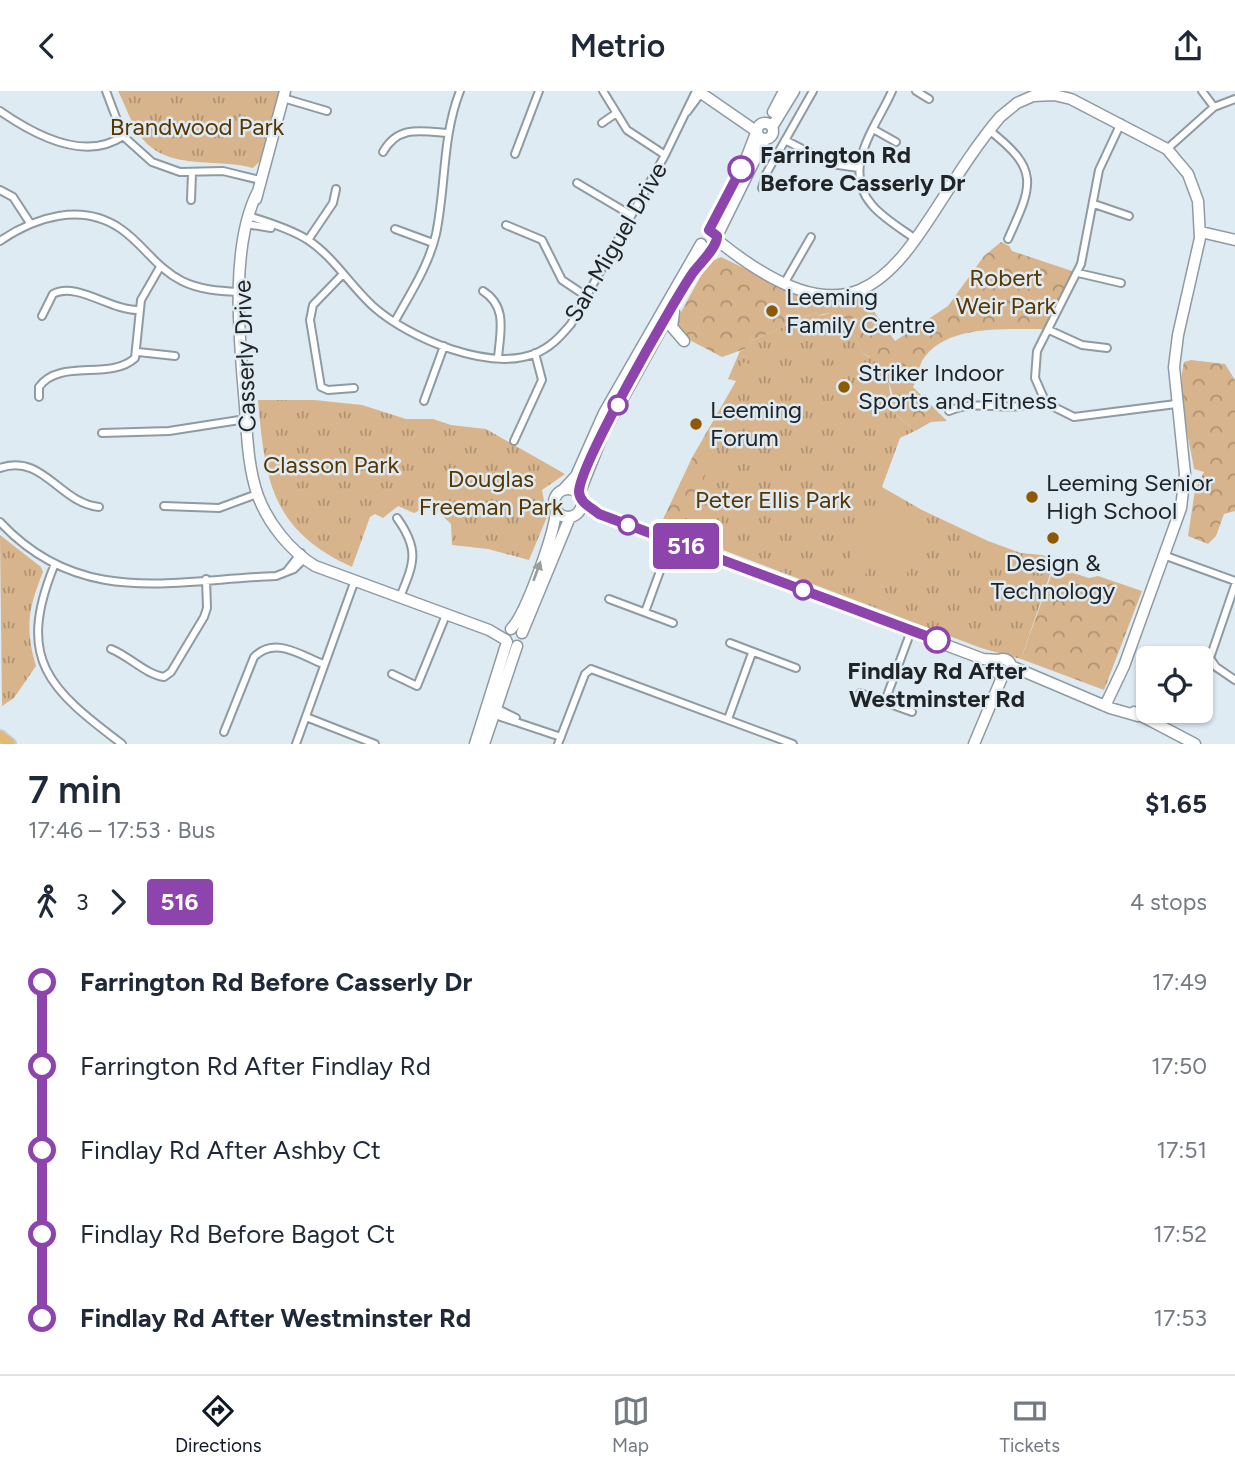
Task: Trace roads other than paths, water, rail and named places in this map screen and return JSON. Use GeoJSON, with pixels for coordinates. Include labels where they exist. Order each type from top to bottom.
{"type":"FeatureCollection","features":[{"type":"Feature","properties":{"kind":"main road"},"geometry":{"type":"LineString","coordinates":[[572,516],[581,499],[603,434],[711,241],[762,130],[784,91]]}},
{"type":"Feature","properties":{"kind":"main road"},"geometry":{"type":"LineString","coordinates":[[762,130],[794,91]]}},
{"type":"Feature","properties":{"kind":"main road"},"geometry":{"type":"LineString","coordinates":[[698,94],[762,130]]}},
{"type":"Feature","properties":{"kind":"main road"},"geometry":{"type":"LineString","coordinates":[[711,241],[785,282],[816,295],[841,296],[860,291],[889,273],[989,130],[1011,107],[1033,94],[1067,97],[1167,149],[1192,183],[1200,212],[1200,235],[1177,344],[1176,404],[1183,453],[1184,492],[1166,555],[1109,705]]}},
{"type":"Feature","properties":{"kind":"main road","name":"Casserly Drive"},"geometry":{"type":"LineString","coordinates":[[284,95],[243,249],[239,292],[246,419],[257,494],[265,512],[283,538],[326,569],[510,638],[522,633],[572,516]]}},
{"type":"Feature","properties":{"kind":"main road"},"geometry":{"type":"LineString","coordinates":[[1200,235],[1235,240]]}},
{"type":"Feature","properties":{"kind":"main road"},"geometry":{"type":"LineString","coordinates":[[484,744],[510,638],[523,612],[552,534],[556,496],[576,476],[598,425],[711,241]]}},
{"type":"Feature","properties":{"kind":"main road"},"geometry":{"type":"LineString","coordinates":[[684,341],[675,332],[671,321],[690,277]]}},
{"type":"Feature","properties":{"kind":"main road"},"geometry":{"type":"LineString","coordinates":[[563,490],[572,490],[599,514],[911,631],[983,659],[1002,670],[1026,675],[1139,716],[1184,741],[1195,744]]}},
{"type":"Feature","properties":{"kind":"main road"},"geometry":{"type":"LineString","coordinates":[[556,510],[562,516],[599,514]]}},
{"type":"Feature","properties":{"kind":"main road"},"geometry":{"type":"LineString","coordinates":[[974,744],[1002,670]]}},
{"type":"Feature","properties":{"kind":"main road"},"geometry":{"type":"LineString","coordinates":[[475,744],[492,710]]}},
{"type":"Feature","properties":{"kind":"main road"},"geometry":{"type":"LineString","coordinates":[[0,736],[10,744]]}},
{"type":"Feature","properties":{"kind":"street"},"geometry":{"type":"LineString","coordinates":[[106,91],[123,136],[152,162],[192,173],[223,171],[261,180]]}},
{"type":"Feature","properties":{"kind":"street"},"geometry":{"type":"LineString","coordinates":[[395,321],[424,269],[433,243],[448,133],[460,91]]}},
{"type":"Feature","properties":{"kind":"street"},"geometry":{"type":"LineString","coordinates":[[515,155],[538,91]]}},
{"type":"Feature","properties":{"kind":"street"},"geometry":{"type":"LineString","coordinates":[[603,91],[615,114],[633,136],[665,155]]}},
{"type":"Feature","properties":{"kind":"street"},"geometry":{"type":"LineString","coordinates":[[762,188],[766,174],[813,91]]}},
{"type":"Feature","properties":{"kind":"street"},"geometry":{"type":"LineString","coordinates":[[892,91],[862,152],[859,168],[863,189],[873,207],[914,238]]}},
{"type":"Feature","properties":{"kind":"street"},"geometry":{"type":"LineString","coordinates":[[916,91],[929,99]]}},
{"type":"Feature","properties":{"kind":"street"},"geometry":{"type":"LineString","coordinates":[[1202,91],[1213,107]]}},
{"type":"Feature","properties":{"kind":"street","name":"San Miguel Drive"},"geometry":{"type":"LineString","coordinates":[[250,221],[308,240],[372,306],[444,346],[498,358],[535,353],[561,336],[698,94]]}},
{"type":"Feature","properties":{"kind":"street"},"geometry":{"type":"LineString","coordinates":[[284,95],[327,111]]}},
{"type":"Feature","properties":{"kind":"street"},"geometry":{"type":"LineString","coordinates":[[1167,149],[1213,107],[1235,99]]}},
{"type":"Feature","properties":{"kind":"street"},"geometry":{"type":"LineString","coordinates":[[0,111],[31,130],[78,146],[106,145],[123,136]]}},
{"type":"Feature","properties":{"kind":"street"},"geometry":{"type":"LineString","coordinates":[[602,123],[615,114]]}},
{"type":"Feature","properties":{"kind":"street"},"geometry":{"type":"LineString","coordinates":[[1121,123],[1099,170],[1078,273],[1034,365],[1036,384],[1042,399],[1066,415],[1082,418],[1176,404]]}},
{"type":"Feature","properties":{"kind":"street"},"geometry":{"type":"LineString","coordinates":[[873,129],[896,142]]}},
{"type":"Feature","properties":{"kind":"street"},"geometry":{"type":"LineString","coordinates":[[989,130],[1020,156],[1028,178],[1024,198],[1008,239]]}},
{"type":"Feature","properties":{"kind":"street"},"geometry":{"type":"LineString","coordinates":[[383,152],[392,138],[404,131],[448,133]]}},
{"type":"Feature","properties":{"kind":"street"},"geometry":{"type":"LineString","coordinates":[[785,140],[831,164],[859,168]]}},
{"type":"Feature","properties":{"kind":"street"},"geometry":{"type":"LineString","coordinates":[[191,200],[192,173]]}},
{"type":"Feature","properties":{"kind":"street"},"geometry":{"type":"LineString","coordinates":[[577,183],[631,215]]}},
{"type":"Feature","properties":{"kind":"street"},"geometry":{"type":"LineString","coordinates":[[308,240],[332,203],[337,188]]}},
{"type":"Feature","properties":{"kind":"street"},"geometry":{"type":"LineString","coordinates":[[0,190],[13,197],[30,222]]}},
{"type":"Feature","properties":{"kind":"street"},"geometry":{"type":"LineString","coordinates":[[1094,204],[1129,216]]}},
{"type":"Feature","properties":{"kind":"street"},"geometry":{"type":"LineString","coordinates":[[0,241],[30,222],[62,216],[97,219],[121,229],[160,267],[190,285],[239,292]]}},
{"type":"Feature","properties":{"kind":"street"},"geometry":{"type":"LineString","coordinates":[[506,225],[542,240],[562,280],[586,296]]}},
{"type":"Feature","properties":{"kind":"street"},"geometry":{"type":"LineString","coordinates":[[395,229],[433,243]]}},
{"type":"Feature","properties":{"kind":"street"},"geometry":{"type":"LineString","coordinates":[[785,282],[811,237]]}},
{"type":"Feature","properties":{"kind":"street"},"geometry":{"type":"LineString","coordinates":[[39,397],[39,387],[51,377],[129,364],[138,352],[139,310],[144,291],[160,267]]}},
{"type":"Feature","properties":{"kind":"street"},"geometry":{"type":"LineString","coordinates":[[1078,273],[1121,283]]}},
{"type":"Feature","properties":{"kind":"street"},"geometry":{"type":"LineString","coordinates":[[342,275],[313,306],[310,320],[321,387],[328,390],[354,388]]}},
{"type":"Feature","properties":{"kind":"street"},"geometry":{"type":"LineString","coordinates":[[42,316],[53,294],[67,289],[112,307],[139,310]]}},
{"type":"Feature","properties":{"kind":"street"},"geometry":{"type":"LineString","coordinates":[[483,291],[494,298],[500,307],[498,358]]}},
{"type":"Feature","properties":{"kind":"street"},"geometry":{"type":"LineString","coordinates":[[1049,330],[1082,345],[1107,348]]}},
{"type":"Feature","properties":{"kind":"street"},"geometry":{"type":"LineString","coordinates":[[424,401],[444,346]]}},
{"type":"Feature","properties":{"kind":"street"},"geometry":{"type":"LineString","coordinates":[[138,352],[175,356]]}},
{"type":"Feature","properties":{"kind":"street"},"geometry":{"type":"LineString","coordinates":[[514,441],[542,380],[535,353]]}},
{"type":"Feature","properties":{"kind":"street"},"geometry":{"type":"LineString","coordinates":[[949,411],[974,405],[1026,407],[1042,399]]}},
{"type":"Feature","properties":{"kind":"street"},"geometry":{"type":"LineString","coordinates":[[102,433],[169,431],[246,419]]}},
{"type":"Feature","properties":{"kind":"street"},"geometry":{"type":"LineString","coordinates":[[0,468],[14,464],[32,466],[69,497],[87,506],[99,507]]}},
{"type":"Feature","properties":{"kind":"street"},"geometry":{"type":"LineString","coordinates":[[164,506],[219,508],[257,494]]}},
{"type":"Feature","properties":{"kind":"street"},"geometry":{"type":"LineString","coordinates":[[397,518],[409,537],[414,558],[400,597]]}},
{"type":"Feature","properties":{"kind":"street"},"geometry":{"type":"LineString","coordinates":[[0,522],[34,554],[54,566],[120,585],[285,573],[303,555]]}},
{"type":"Feature","properties":{"kind":"street"},"geometry":{"type":"LineString","coordinates":[[645,612],[671,541]]}},
{"type":"Feature","properties":{"kind":"street"},"geometry":{"type":"LineString","coordinates":[[1166,555],[1235,583],[1210,658],[1216,667],[1235,680]]}},
{"type":"Feature","properties":{"kind":"street"},"geometry":{"type":"LineString","coordinates":[[54,566],[38,612],[40,653],[45,669],[66,700],[122,744]]}},
{"type":"Feature","properties":{"kind":"street"},"geometry":{"type":"LineString","coordinates":[[111,649],[127,655],[155,675],[164,677],[171,672],[204,617],[206,579]]}},
{"type":"Feature","properties":{"kind":"street"},"geometry":{"type":"LineString","coordinates":[[296,744],[355,580]]}},
{"type":"Feature","properties":{"kind":"street"},"geometry":{"type":"LineString","coordinates":[[609,599],[673,623]]}},
{"type":"Feature","properties":{"kind":"street"},"geometry":{"type":"LineString","coordinates":[[393,674],[417,686],[446,615]]}},
{"type":"Feature","properties":{"kind":"street"},"geometry":{"type":"LineString","coordinates":[[885,701],[911,631]]}},
{"type":"Feature","properties":{"kind":"street"},"geometry":{"type":"LineString","coordinates":[[730,643],[796,668]]}},
{"type":"Feature","properties":{"kind":"street"},"geometry":{"type":"LineString","coordinates":[[224,731],[254,657],[261,650],[271,646],[284,647],[323,664]]}},
{"type":"Feature","properties":{"kind":"street"},"geometry":{"type":"LineString","coordinates":[[727,719],[752,653]]}},
{"type":"Feature","properties":{"kind":"street"},"geometry":{"type":"LineString","coordinates":[[492,710],[560,740],[585,674],[591,669],[793,744]]}},
{"type":"Feature","properties":{"kind":"street"},"geometry":{"type":"LineString","coordinates":[[860,693],[912,712]]}},
{"type":"Feature","properties":{"kind":"street"},"geometry":{"type":"LineString","coordinates":[[306,717],[375,744]]}},
{"type":"Feature","properties":{"kind":"street"},"geometry":{"type":"LineString","coordinates":[[763,744],[767,734]]}},
{"type":"Feature","properties":{"kind":"place","name":"Farrington Rd Before Casserly Dr"},"geometry":{"type":"Point","coordinates":[741,169]}},
{"type":"Feature","properties":{"kind":"place","name":"Leeming Family Centre"},"geometry":{"type":"Point","coordinates":[772,311]}},
{"type":"Feature","properties":{"kind":"place","name":"Striker Indoor Sports and Fitness"},"geometry":{"type":"Point","coordinates":[844,387]}},
{"type":"Feature","properties":{"kind":"place","name":"Leeming Forum"},"geometry":{"type":"Point","coordinates":[696,424]}},
{"type":"Feature","properties":{"kind":"place","name":"Leeming Senior High School"},"geometry":{"type":"Point","coordinates":[1032,497]}},
{"type":"Feature","properties":{"kind":"place","name":"Design & Technology"},"geometry":{"type":"Point","coordinates":[1053,538]}},
{"type":"Feature","properties":{"kind":"place","name":"Findlay Rd After Westminster Rd"},"geometry":{"type":"Point","coordinates":[937,640]}},
{"type":"Feature","properties":{"kind":"park label","name":"Brandwood Park"},"geometry":{"type":"Point","coordinates":[197,127]}},
{"type":"Feature","properties":{"kind":"park label","name":"Robert Weir Park"},"geometry":{"type":"Point","coordinates":[1006,292]}},
{"type":"Feature","properties":{"kind":"park label","name":"Classon Park"},"geometry":{"type":"Point","coordinates":[331,465]}},
{"type":"Feature","properties":{"kind":"park label","name":"Douglas Freeman Park"},"geometry":{"type":"Point","coordinates":[491,493]}},
{"type":"Feature","properties":{"kind":"park label","name":"Peter Ellis Park"},"geometry":{"type":"Point","coordinates":[773,500]}}]}
